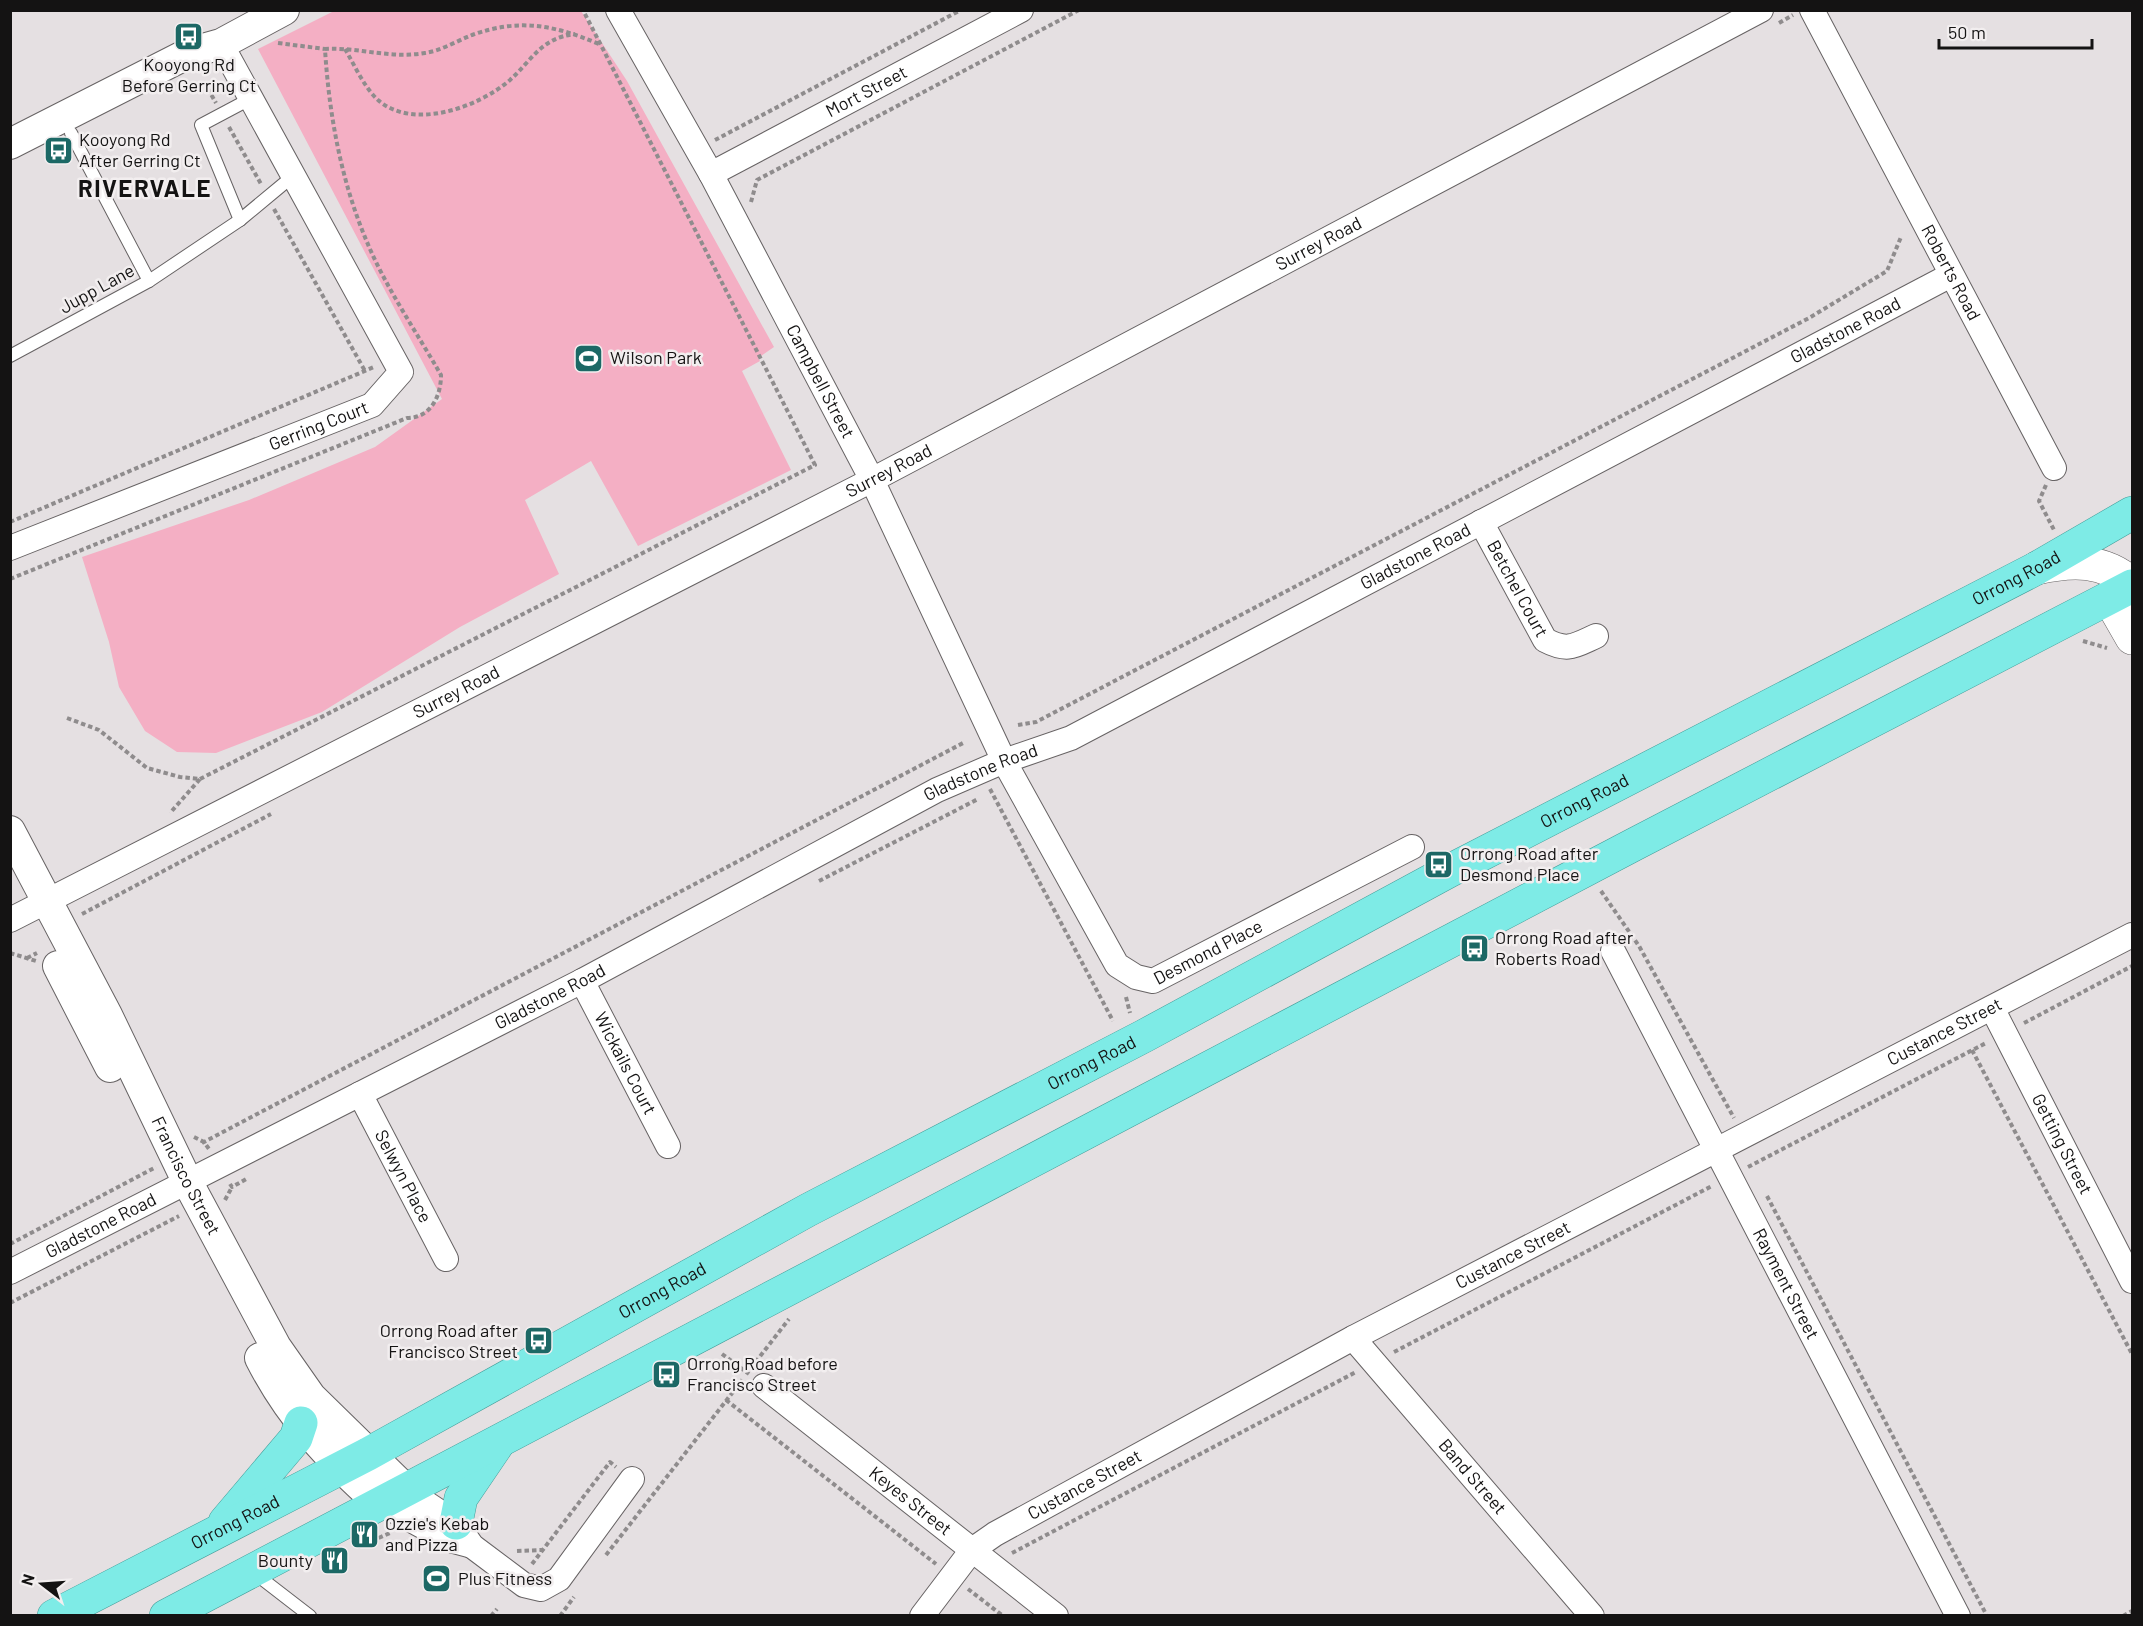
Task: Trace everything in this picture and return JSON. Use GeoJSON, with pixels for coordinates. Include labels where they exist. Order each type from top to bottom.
{"type":"FeatureCollection","features":[{"type":"Feature","properties":{"kind":"highway","name":"Orrong Road"},"geometry":{"type":"LineString","coordinates":[[54,1616],[354,1461],[808,1210],[1144,1036],[1449,871],[2037,568],[2133,513]]}},
{"type":"Feature","properties":{"kind":"highway"},"geometry":{"type":"LineString","coordinates":[[166,1616],[391,1495],[2125,589]]}},
{"type":"Feature","properties":{"kind":"highway"},"geometry":{"type":"LineString","coordinates":[[216,1532],[296,1438],[301,1424]]}},
{"type":"Feature","properties":{"kind":"highway"},"geometry":{"type":"LineString","coordinates":[[464,1534],[461,1498],[502,1438]]}},
{"type":"Feature","properties":{"kind":"main road"},"geometry":{"type":"LineString","coordinates":[[2037,568],[2072,561],[2108,567],[2125,589],[2133,638]]}},
{"type":"Feature","properties":{"kind":"street"},"geometry":{"type":"LineString","coordinates":[[10,144],[189,53],[221,44],[284,10]]}},
{"type":"Feature","properties":{"kind":"street","name":"Campbell Street"},"geometry":{"type":"LineString","coordinates":[[618,10],[711,174],[872,480],[1004,760]]}},
{"type":"Feature","properties":{"kind":"street","name":"Mort Street"},"geometry":{"type":"LineString","coordinates":[[711,174],[1021,10]]}},
{"type":"Feature","properties":{"kind":"street","name":"Surrey Road"},"geometry":{"type":"LineString","coordinates":[[29,911],[872,480],[1761,10]]}},
{"type":"Feature","properties":{"kind":"street","name":"Roberts Road"},"geometry":{"type":"LineString","coordinates":[[1812,10],[2054,468]]}},
{"type":"Feature","properties":{"kind":"street"},"geometry":{"type":"LineString","coordinates":[[221,44],[393,358]]}},
{"type":"Feature","properties":{"kind":"street"},"geometry":{"type":"LineString","coordinates":[[10,165],[197,69],[221,44]]}},
{"type":"Feature","properties":{"kind":"street","name":"Gladstone Road"},"geometry":{"type":"LineString","coordinates":[[10,1272],[187,1186],[360,1094],[582,981],[937,790],[1004,760],[1071,738],[1951,275]]}},
{"type":"Feature","properties":{"kind":"street","name":"Gerring Court"},"geometry":{"type":"LineString","coordinates":[[10,549],[372,405],[401,372],[393,358]]}},
{"type":"Feature","properties":{"kind":"street","name":"Betchel Court"},"geometry":{"type":"LineString","coordinates":[[1481,522],[1545,640],[1559,647],[1571,648],[1596,636]]}},
{"type":"Feature","properties":{"kind":"street","name":"Desmond Place"},"geometry":{"type":"LineString","coordinates":[[1004,760],[1117,965],[1136,977],[1153,981],[1412,847]]}},
{"type":"Feature","properties":{"kind":"street","name":"Francisco Street"},"geometry":{"type":"LineString","coordinates":[[10,831],[29,911]]}},
{"type":"Feature","properties":{"kind":"street","name":"Francisco Street"},"geometry":{"type":"LineString","coordinates":[[10,875],[290,1370],[354,1461]]}},
{"type":"Feature","properties":{"kind":"street","name":"Custance Street"},"geometry":{"type":"LineString","coordinates":[[922,1616],[961,1583],[995,1534],[1353,1338],[2133,935]]}},
{"type":"Feature","properties":{"kind":"street","name":"Rayment Street"},"geometry":{"type":"LineString","coordinates":[[1613,951],[1717,1149],[1741,1171],[1958,1616]]}},
{"type":"Feature","properties":{"kind":"street","name":"Wickails Court"},"geometry":{"type":"LineString","coordinates":[[582,981],[668,1146]]}},
{"type":"Feature","properties":{"kind":"street","name":"Getting Street"},"geometry":{"type":"LineString","coordinates":[[1992,1008],[2133,1281]]}},
{"type":"Feature","properties":{"kind":"street","name":"Selwyn Place"},"geometry":{"type":"LineString","coordinates":[[360,1094],[446,1259]]}},
{"type":"Feature","properties":{"kind":"street","name":"Francisco Street"},"geometry":{"type":"LineString","coordinates":[[187,1186],[262,1362],[301,1424],[354,1461],[391,1495]]}},
{"type":"Feature","properties":{"kind":"street","name":"Band Street"},"geometry":{"type":"LineString","coordinates":[[1353,1338],[1592,1616]]}},
{"type":"Feature","properties":{"kind":"street","name":"Keyes Street"},"geometry":{"type":"LineString","coordinates":[[755,1380],[1056,1616]]}},
{"type":"Feature","properties":{"kind":"street"},"geometry":{"type":"LineString","coordinates":[[391,1495],[446,1539],[464,1534],[525,1585],[541,1589],[551,1585],[566,1570],[632,1479]]}},
{"type":"Feature","properties":{"kind":"lane"},"geometry":{"type":"LineString","coordinates":[[240,220],[201,125],[250,99]]}},
{"type":"Feature","properties":{"kind":"lane","name":"Jupp Lane"},"geometry":{"type":"LineString","coordinates":[[10,356],[149,281],[71,133]]}},
{"type":"Feature","properties":{"kind":"lane"},"geometry":{"type":"LineString","coordinates":[[149,281],[240,220],[293,176]]}},
{"type":"Feature","properties":{"kind":"lane"},"geometry":{"type":"LineString","coordinates":[[252,1571],[309,1616]]}},
{"type":"Feature","properties":{"kind":"path"},"geometry":{"type":"LineString","coordinates":[[164,819],[200,779],[814,465],[583,10]]}},
{"type":"Feature","properties":{"kind":"path"},"geometry":{"type":"LineString","coordinates":[[712,141],[962,10]]}},
{"type":"Feature","properties":{"kind":"path"},"geometry":{"type":"LineString","coordinates":[[748,211],[757,180],[1079,10]]}},
{"type":"Feature","properties":{"kind":"path"},"geometry":{"type":"LineString","coordinates":[[345,49],[378,100],[392,108],[433,114],[468,105],[493,94],[547,41],[576,34]]}},
{"type":"Feature","properties":{"kind":"path"},"geometry":{"type":"LineString","coordinates":[[278,43],[325,49]]}},
{"type":"Feature","properties":{"kind":"path"},"geometry":{"type":"LineString","coordinates":[[204,82],[365,371]]}},
{"type":"Feature","properties":{"kind":"path"},"geometry":{"type":"LineString","coordinates":[[1018,725],[1036,722],[1809,318],[1887,271],[1901,237]]}},
{"type":"Feature","properties":{"kind":"path"},"geometry":{"type":"LineString","coordinates":[[10,522],[393,358]]}},
{"type":"Feature","properties":{"kind":"path"},"geometry":{"type":"LineString","coordinates":[[2054,468],[2039,501],[2057,537]]}},
{"type":"Feature","properties":{"kind":"path"},"geometry":{"type":"LineString","coordinates":[[67,717],[99,730],[147,768],[180,777],[200,779]]}},
{"type":"Feature","properties":{"kind":"path"},"geometry":{"type":"LineString","coordinates":[[10,1304],[187,1186],[965,742]]}},
{"type":"Feature","properties":{"kind":"path"},"geometry":{"type":"LineString","coordinates":[[981,771],[1113,1021]]}},
{"type":"Feature","properties":{"kind":"path"},"geometry":{"type":"LineString","coordinates":[[1601,891],[1639,946],[1744,1135],[1741,1171]]}},
{"type":"Feature","properties":{"kind":"path"},"geometry":{"type":"LineString","coordinates":[[10,953],[43,962]]}},
{"type":"Feature","properties":{"kind":"path"},"geometry":{"type":"LineString","coordinates":[[963,1599],[961,1583],[981,1557],[1374,1363],[2133,966]]}},
{"type":"Feature","properties":{"kind":"path"},"geometry":{"type":"LineString","coordinates":[[1972,1050],[2133,1354]]}},
{"type":"Feature","properties":{"kind":"path"},"geometry":{"type":"LineString","coordinates":[[1741,1171],[1757,1176]]}},
{"type":"Feature","properties":{"kind":"path"},"geometry":{"type":"LineString","coordinates":[[10,1244],[187,1186]]}},
{"type":"Feature","properties":{"kind":"path"},"geometry":{"type":"LineString","coordinates":[[1762,1186],[1987,1616]]}},
{"type":"Feature","properties":{"kind":"path"},"geometry":{"type":"LineString","coordinates":[[654,1494],[726,1400],[755,1380],[791,1316]]}},
{"type":"Feature","properties":{"kind":"path"},"geometry":{"type":"LineString","coordinates":[[721,1353],[755,1380]]}},
{"type":"Feature","properties":{"kind":"path"},"geometry":{"type":"LineString","coordinates":[[726,1400],[1003,1616]]}},
{"type":"Feature","properties":{"kind":"path"},"geometry":{"type":"LineString","coordinates":[[531,1565],[609,1462]]}},
{"type":"Feature","properties":{"kind":"path"},"geometry":{"type":"LineString","coordinates":[[510,1550],[528,1553],[542,1550]]}},
{"type":"Feature","properties":{"kind":"path"},"geometry":{"type":"LineString","coordinates":[[491,1616],[497,1609]]}},
{"type":"Feature","properties":{"kind":"path"},"geometry":{"type":"LineString","coordinates":[[2123,1616],[2133,1611]]}},
{"type":"Feature","properties":{"kind":"shaded area"},"geometry":{"type":"Polygon","coordinates":[[[336,10],[581,11],[627,81],[774,347],[758,358],[760,361],[742,371],[791,470],[638,546],[591,461],[525,500],[559,574],[460,627],[322,712],[216,753],[177,752],[145,731],[119,687],[109,642],[82,557],[249,500],[375,447],[442,399],[258,49],[336,10]]]}},
{"type":"Feature","properties":{"kind":"place","name":"Kooyong Rd Before Gerring Ct"},"geometry":{"type":"Point","coordinates":[189,36]}},
{"type":"Feature","properties":{"kind":"place","name":"Kooyong Rd After Gerring Ct"},"geometry":{"type":"Point","coordinates":[58,150]}},
{"type":"Feature","properties":{"kind":"place","name":"Wilson Park"},"geometry":{"type":"Point","coordinates":[589,358]}},
{"type":"Feature","properties":{"kind":"place","name":"Orrong Road after Desmond Place"},"geometry":{"type":"Point","coordinates":[1439,864]}},
{"type":"Feature","properties":{"kind":"place","name":"Orrong Road after Roberts Road"},"geometry":{"type":"Point","coordinates":[1474,948]}},
{"type":"Feature","properties":{"kind":"place","name":"Orrong Road after Francisco Street"},"geometry":{"type":"Point","coordinates":[539,1341]}},
{"type":"Feature","properties":{"kind":"place","name":"Orrong Road before Francisco Street"},"geometry":{"type":"Point","coordinates":[666,1374]}},
{"type":"Feature","properties":{"kind":"place","name":"Ozzie's Kebab and Pizza"},"geometry":{"type":"Point","coordinates":[364,1534]}},
{"type":"Feature","properties":{"kind":"place","name":"Bounty"},"geometry":{"type":"Point","coordinates":[334,1561]}},
{"type":"Feature","properties":{"kind":"place","name":"Plus Fitness"},"geometry":{"type":"Point","coordinates":[437,1579]}},
{"type":"Feature","properties":{"kind":"district","name":"RIVERVALE"},"geometry":{"type":"Point","coordinates":[145,189]}}]}
